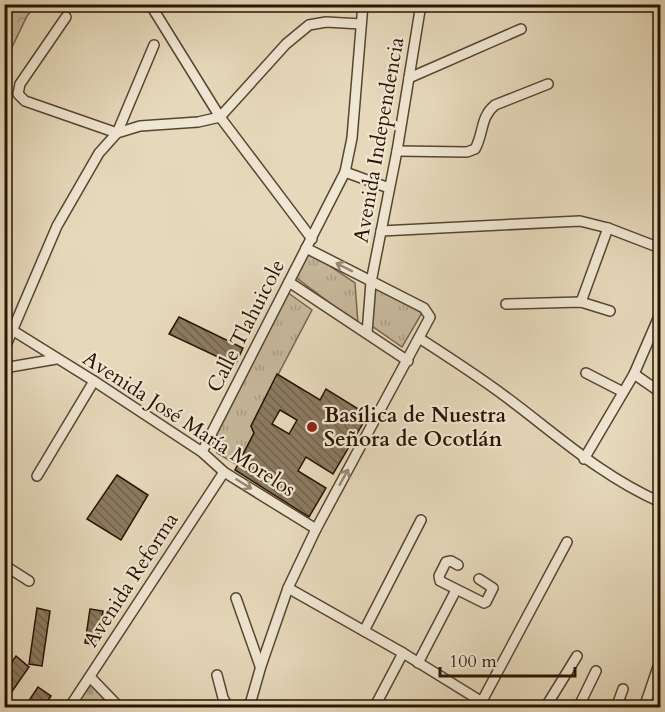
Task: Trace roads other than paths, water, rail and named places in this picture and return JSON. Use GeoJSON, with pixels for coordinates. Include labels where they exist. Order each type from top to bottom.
{"type":"FeatureCollection","features":[{"type":"Feature","properties":{"kind":"street"},"geometry":{"type":"LineString","coordinates":[[150,4],[220,117],[312,239]]}},
{"type":"Feature","properties":{"kind":"street","name":"Calle Tlahuicole"},"geometry":{"type":"LineString","coordinates":[[202,452],[345,172],[352,138],[363,4]]}},
{"type":"Feature","properties":{"kind":"street","name":"Avenida Independencia"},"geometry":{"type":"LineString","coordinates":[[367,333],[371,282],[397,151],[421,4]]}},
{"type":"Feature","properties":{"kind":"street"},"geometry":{"type":"LineString","coordinates":[[66,17],[20,84],[18,94],[25,101],[117,133],[140,126],[198,122],[220,117],[286,44],[309,25],[326,22],[361,24]]}},
{"type":"Feature","properties":{"kind":"street"},"geometry":{"type":"LineString","coordinates":[[409,78],[521,28]]}},
{"type":"Feature","properties":{"kind":"street"},"geometry":{"type":"LineString","coordinates":[[4,350],[57,226],[99,153],[117,133],[154,45]]}},
{"type":"Feature","properties":{"kind":"street"},"geometry":{"type":"LineString","coordinates":[[397,151],[467,152],[476,149],[483,119],[488,110],[495,105],[548,84]]}},
{"type":"Feature","properties":{"kind":"street"},"geometry":{"type":"LineString","coordinates":[[345,172],[388,188]]}},
{"type":"Feature","properties":{"kind":"street"},"geometry":{"type":"LineString","coordinates":[[381,231],[580,221],[608,228],[660,248]]}},
{"type":"Feature","properties":{"kind":"street"},"geometry":{"type":"LineString","coordinates":[[581,302],[608,228]]}},
{"type":"Feature","properties":{"kind":"street"},"geometry":{"type":"LineString","coordinates":[[247,708],[288,588],[316,529],[430,317],[424,308],[306,248]]}},
{"type":"Feature","properties":{"kind":"street"},"geometry":{"type":"LineString","coordinates":[[289,282],[408,361]]}},
{"type":"Feature","properties":{"kind":"street"},"geometry":{"type":"LineString","coordinates":[[506,304],[581,302],[610,311]]}},
{"type":"Feature","properties":{"kind":"street"},"geometry":{"type":"LineString","coordinates":[[584,459],[634,374],[660,314]]}},
{"type":"Feature","properties":{"kind":"street"},"geometry":{"type":"LineString","coordinates":[[12,330],[56,359]]}},
{"type":"Feature","properties":{"kind":"street"},"geometry":{"type":"LineString","coordinates":[[419,338],[502,394],[584,459],[640,493],[660,502]]}},
{"type":"Feature","properties":{"kind":"street","name":"Avenida José María Morelos"},"geometry":{"type":"LineString","coordinates":[[4,368],[56,359],[94,381],[202,452],[224,472],[316,529]]}},
{"type":"Feature","properties":{"kind":"street"},"geometry":{"type":"LineString","coordinates":[[586,373],[623,392]]}},
{"type":"Feature","properties":{"kind":"street"},"geometry":{"type":"LineString","coordinates":[[634,374],[660,392]]}},
{"type":"Feature","properties":{"kind":"street"},"geometry":{"type":"LineString","coordinates":[[37,476],[94,381]]}},
{"type":"Feature","properties":{"kind":"street","name":"Avenida Reforma"},"geometry":{"type":"LineString","coordinates":[[69,708],[224,472]]}},
{"type":"Feature","properties":{"kind":"street"},"geometry":{"type":"LineString","coordinates":[[364,631],[421,520]]}},
{"type":"Feature","properties":{"kind":"street"},"geometry":{"type":"LineString","coordinates":[[482,701],[567,542]]}},
{"type":"Feature","properties":{"kind":"street"},"geometry":{"type":"LineString","coordinates":[[458,565],[448,561],[438,578],[456,590],[484,603],[493,588],[480,579]]}},
{"type":"Feature","properties":{"kind":"street"},"geometry":{"type":"LineString","coordinates":[[4,565],[29,581]]}},
{"type":"Feature","properties":{"kind":"street"},"geometry":{"type":"LineString","coordinates":[[288,588],[404,653],[492,708]]}},
{"type":"Feature","properties":{"kind":"street"},"geometry":{"type":"LineString","coordinates":[[417,663],[456,590]]}},
{"type":"Feature","properties":{"kind":"street"},"geometry":{"type":"LineString","coordinates":[[236,598],[261,666]]}},
{"type":"Feature","properties":{"kind":"street"},"geometry":{"type":"LineString","coordinates":[[374,708],[404,653]]}},
{"type":"Feature","properties":{"kind":"street"},"geometry":{"type":"LineString","coordinates":[[545,708],[578,656]]}},
{"type":"Feature","properties":{"kind":"street"},"geometry":{"type":"LineString","coordinates":[[644,708],[660,661]]}},
{"type":"Feature","properties":{"kind":"street"},"geometry":{"type":"LineString","coordinates":[[578,708],[596,671]]}},
{"type":"Feature","properties":{"kind":"street"},"geometry":{"type":"LineString","coordinates":[[217,675],[223,698],[229,708]]}},
{"type":"Feature","properties":{"kind":"street"},"geometry":{"type":"LineString","coordinates":[[90,677],[120,708]]}},
{"type":"Feature","properties":{"kind":"street"},"geometry":{"type":"LineString","coordinates":[[616,708],[623,689]]}},
{"type":"Feature","properties":{"kind":"place","name":"Basílica de Nuestra Señora de Ocotlán"},"geometry":{"type":"Point","coordinates":[312,427]}}]}
